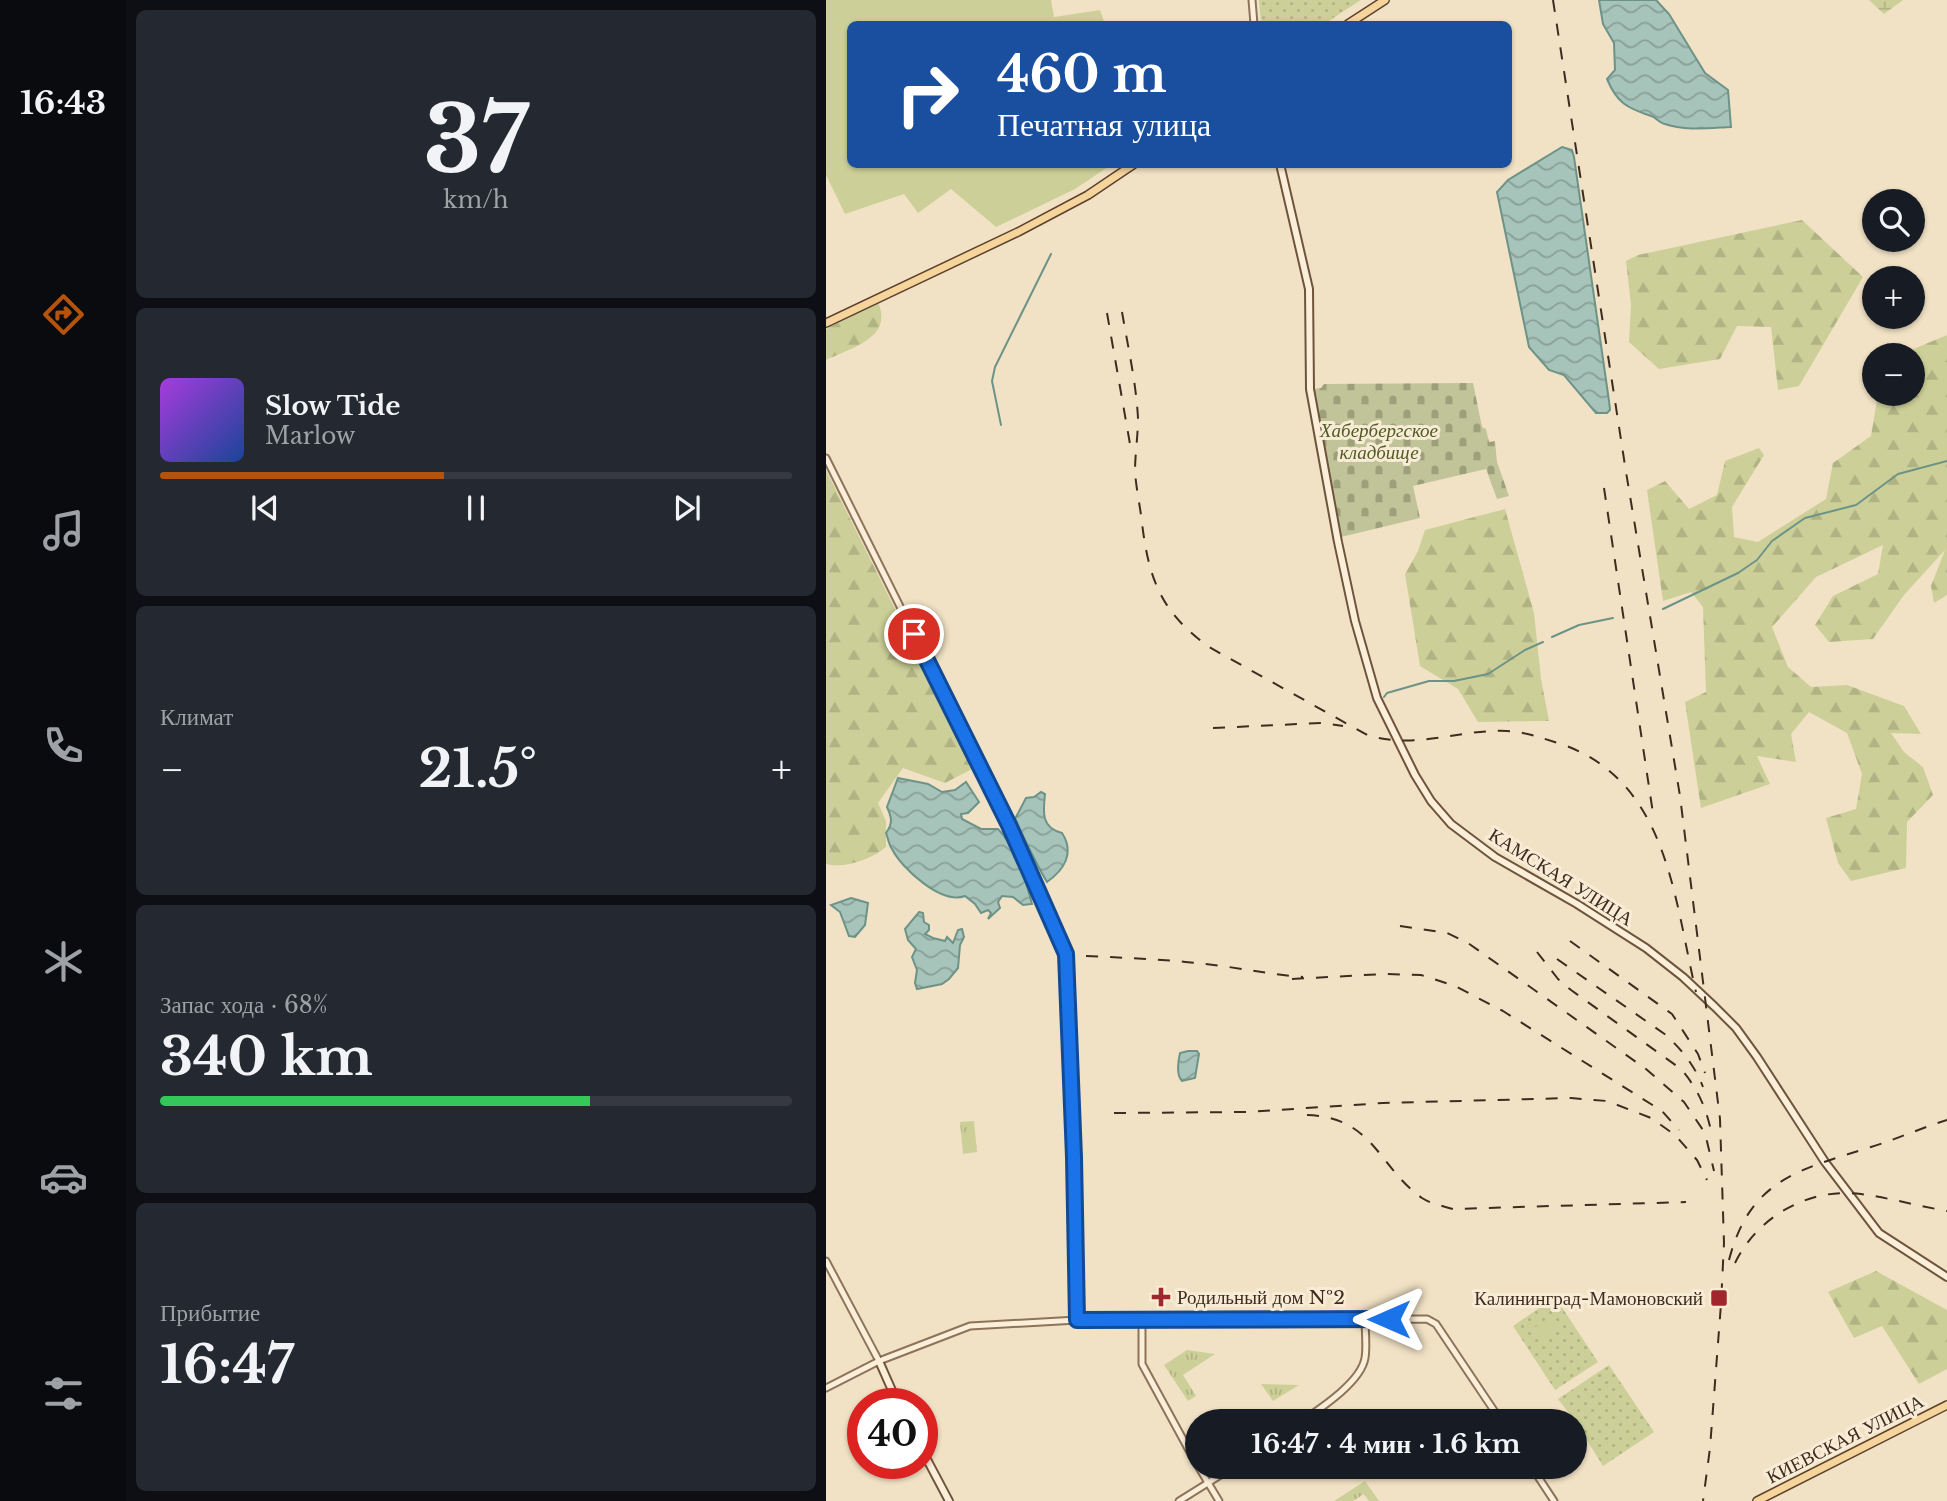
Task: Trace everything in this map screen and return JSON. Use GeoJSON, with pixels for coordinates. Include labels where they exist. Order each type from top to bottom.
{"type":"FeatureCollection","features":[{"type":"Feature","properties":{"kind":"main road"},"geometry":{"type":"LineString","coordinates":[[1353,21],[1385,0]]}},
{"type":"Feature","properties":{"kind":"main road"},"geometry":{"type":"LineString","coordinates":[[826,323],[1018,232],[1088,195],[1129,168]]}},
{"type":"Feature","properties":{"kind":"main road","name":"КАМСКАЯ УЛИЦА"},"geometry":{"type":"LineString","coordinates":[[1281,168],[1309,289],[1310,389],[1338,542],[1362,647],[1377,698],[1415,775],[1431,801],[1446,818],[1495,857],[1640,944],[1695,987],[1743,1038],[1777,1085],[1825,1162],[1870,1224],[1879,1233],[1947,1277]]}},
{"type":"Feature","properties":{"kind":"main road"},"geometry":{"type":"LineString","coordinates":[[879,1361],[891,1388]]}},
{"type":"Feature","properties":{"kind":"main road","name":"КИЕВСКАЯ УЛИЦА"},"geometry":{"type":"LineString","coordinates":[[1757,1501],[1947,1405]]}},
{"type":"Feature","properties":{"kind":"main road"},"geometry":{"type":"LineString","coordinates":[[937,1479],[949,1501]]}},
{"type":"Feature","properties":{"kind":"street"},"geometry":{"type":"LineString","coordinates":[[1252,0],[1254,21]]}},
{"type":"Feature","properties":{"kind":"street"},"geometry":{"type":"LineString","coordinates":[[826,458],[1009,825],[1066,954],[1077,1320]]}},
{"type":"Feature","properties":{"kind":"street"},"geometry":{"type":"LineString","coordinates":[[826,1261],[879,1361]]}},
{"type":"Feature","properties":{"kind":"street"},"geometry":{"type":"LineString","coordinates":[[1319,1409],[1337,1396],[1362,1366],[1365,1355],[1365,1319]]}},
{"type":"Feature","properties":{"kind":"street"},"geometry":{"type":"LineString","coordinates":[[826,1388],[879,1361],[970,1326],[1077,1320],[1427,1319],[1436,1324],[1494,1409]]}},
{"type":"Feature","properties":{"kind":"street"},"geometry":{"type":"LineString","coordinates":[[1142,1320],[1142,1364],[1185,1444]]}},
{"type":"Feature","properties":{"kind":"street"},"geometry":{"type":"LineString","coordinates":[[1205,1479],[1219,1501]]}},
{"type":"Feature","properties":{"kind":"street"},"geometry":{"type":"LineString","coordinates":[[1179,1501],[1217,1479]]}},
{"type":"Feature","properties":{"kind":"street"},"geometry":{"type":"LineString","coordinates":[[1540,1479],[1554,1501]]}},
{"type":"Feature","properties":{"kind":"green space"},"geometry":{"type":"Polygon","coordinates":[[[826,0],[1051,0],[1054,17],[1100,10],[1104,21],[847,21],[847,168],[1106,168],[1075,189],[996,227],[951,189],[918,213],[904,194],[845,214],[826,175],[826,0]]]}},
{"type":"Feature","properties":{"kind":"green space"},"geometry":{"type":"Polygon","coordinates":[[[1259,0],[1361,0],[1329,21],[1261,21],[1259,0]]]}},
{"type":"Feature","properties":{"kind":"green space"},"geometry":{"type":"Polygon","coordinates":[[[1869,0],[1903,0],[1884,14],[1869,0]]]}},
{"type":"Feature","properties":{"kind":"green space"},"geometry":{"type":"Polygon","coordinates":[[[1802,220],[1862,279],[1799,386],[1778,390],[1771,327],[1737,326],[1720,359],[1659,369],[1629,342],[1631,305],[1626,261],[1638,255],[1802,220]]]}},
{"type":"Feature","properties":{"kind":"green space"},"geometry":{"type":"Polygon","coordinates":[[[878,302],[880,325],[875,333],[858,346],[826,360],[826,329],[878,302]]]}},
{"type":"Feature","properties":{"kind":"green space"},"geometry":{"type":"Polygon","coordinates":[[[1947,335],[1947,595],[1934,603],[1931,586],[1945,550],[1904,595],[1873,639],[1829,642],[1815,625],[1833,596],[1878,574],[1883,545],[1816,577],[1772,627],[1788,667],[1811,687],[1847,685],[1904,706],[1921,734],[1891,733],[1904,752],[1923,767],[1933,795],[1907,822],[1906,868],[1851,881],[1838,863],[1826,818],[1856,809],[1862,774],[1847,733],[1809,712],[1791,734],[1796,762],[1757,756],[1770,784],[1701,808],[1685,702],[1706,692],[1703,607],[1691,592],[1663,601],[1647,490],[1665,481],[1689,509],[1717,495],[1725,461],[1759,448],[1764,455],[1732,507],[1734,537],[1758,542],[1826,499],[1833,463],[1871,436],[1876,406],[1925,406],[1925,344],[1947,335]]]}},
{"type":"Feature","properties":{"kind":"green space","name":"Хабербергское кладбище"},"geometry":{"type":"Polygon","coordinates":[[[1473,383],[1482,427],[1486,429],[1489,442],[1495,441],[1497,462],[1509,496],[1497,499],[1486,469],[1413,486],[1420,518],[1341,537],[1312,389],[1321,388],[1324,384],[1473,383]]]}},
{"type":"Feature","properties":{"kind":"green space"},"geometry":{"type":"Polygon","coordinates":[[[826,470],[974,768],[945,783],[903,768],[878,803],[886,821],[886,847],[866,859],[841,865],[826,864],[826,470]]]}},
{"type":"Feature","properties":{"kind":"green space"},"geometry":{"type":"Polygon","coordinates":[[[1505,509],[1534,613],[1541,679],[1549,721],[1478,722],[1458,689],[1420,666],[1405,574],[1418,551],[1425,530],[1505,509]]]}},
{"type":"Feature","properties":{"kind":"green space"},"geometry":{"type":"Polygon","coordinates":[[[974,1121],[977,1152],[963,1154],[960,1122],[974,1121]]]}},
{"type":"Feature","properties":{"kind":"green space"},"geometry":{"type":"Polygon","coordinates":[[[1876,1271],[1947,1310],[1947,1369],[1919,1384],[1882,1326],[1854,1338],[1828,1292],[1876,1271]]]}},
{"type":"Feature","properties":{"kind":"green space"},"geometry":{"type":"Polygon","coordinates":[[[1555,1297],[1598,1362],[1555,1390],[1513,1326],[1555,1297]]]}},
{"type":"Feature","properties":{"kind":"green space"},"geometry":{"type":"Polygon","coordinates":[[[1553,1315],[1560,1326],[1543,1338],[1535,1327],[1553,1315]]]}},
{"type":"Feature","properties":{"kind":"green space"},"geometry":{"type":"Polygon","coordinates":[[[1187,1350],[1215,1354],[1183,1375],[1196,1396],[1188,1401],[1164,1365],[1187,1350]]]}},
{"type":"Feature","properties":{"kind":"green space"},"geometry":{"type":"Polygon","coordinates":[[[1609,1365],[1654,1432],[1603,1466],[1587,1440],[1587,1409],[1566,1409],[1558,1399],[1609,1365]]]}},
{"type":"Feature","properties":{"kind":"green space"},"geometry":{"type":"Polygon","coordinates":[[[1261,1384],[1299,1385],[1273,1401],[1261,1384]]]}},
{"type":"Feature","properties":{"kind":"green space"},"geometry":{"type":"Polygon","coordinates":[[[1365,1481],[1379,1501],[1369,1501],[1364,1494],[1353,1501],[1334,1501],[1365,1481]]]}},
{"type":"Feature","properties":{"kind":"water"},"geometry":{"type":"Polygon","coordinates":[[[1599,0],[1656,0],[1669,14],[1705,73],[1728,90],[1731,127],[1673,126],[1629,107],[1619,99],[1607,79],[1615,70],[1614,43],[1603,24],[1599,0]]]}},
{"type":"Feature","properties":{"kind":"water"},"geometry":{"type":"Polygon","coordinates":[[[1562,147],[1572,150],[1574,157],[1609,401],[1610,410],[1607,413],[1596,413],[1564,375],[1549,370],[1529,347],[1497,192],[1508,180],[1562,147]]]}},
{"type":"Feature","properties":{"kind":"water"},"geometry":{"type":"Polygon","coordinates":[[[898,778],[928,784],[942,792],[955,790],[966,782],[979,802],[968,813],[961,814],[962,819],[981,829],[998,829],[1005,837],[1020,864],[1032,904],[1023,905],[1013,897],[1002,896],[998,902],[1000,908],[988,919],[991,913],[988,910],[981,913],[965,896],[945,895],[913,875],[897,857],[886,833],[891,820],[887,807],[898,778]]]}},
{"type":"Feature","properties":{"kind":"water"},"geometry":{"type":"Polygon","coordinates":[[[1041,792],[1045,794],[1044,813],[1047,823],[1055,831],[1062,833],[1068,847],[1063,866],[1047,882],[1015,819],[1026,798],[1041,792]]]}},
{"type":"Feature","properties":{"kind":"water"},"geometry":{"type":"Polygon","coordinates":[[[851,898],[868,903],[865,925],[855,937],[849,936],[840,912],[831,905],[851,898]]]}},
{"type":"Feature","properties":{"kind":"water"},"geometry":{"type":"Polygon","coordinates":[[[919,912],[923,913],[924,922],[929,925],[925,934],[945,941],[947,937],[953,943],[958,930],[962,929],[964,937],[960,945],[958,968],[949,979],[942,984],[917,989],[917,970],[912,957],[916,949],[908,940],[905,929],[919,912]]]}},
{"type":"Feature","properties":{"kind":"water"},"geometry":{"type":"Polygon","coordinates":[[[1197,1051],[1199,1054],[1195,1078],[1182,1081],[1178,1072],[1179,1057],[1180,1053],[1197,1051]]]}},
{"type":"Feature","properties":{"kind":"waterway"},"geometry":{"type":"LineString","coordinates":[[1001,425],[992,381],[995,367],[1051,254]]}},
{"type":"Feature","properties":{"kind":"waterway"},"geometry":{"type":"LineString","coordinates":[[1663,609],[1738,573],[1757,560],[1772,541],[1805,518],[1856,505],[1898,474],[1947,461]]}},
{"type":"Feature","properties":{"kind":"waterway"},"geometry":{"type":"LineString","coordinates":[[1552,637],[1579,625],[1613,618]]}},
{"type":"Feature","properties":{"kind":"waterway"},"geometry":{"type":"LineString","coordinates":[[1384,697],[1387,693],[1429,681],[1454,681],[1488,674],[1525,650],[1543,642]]}},
{"type":"Feature","properties":{"kind":"railway"},"geometry":{"type":"LineString","coordinates":[[1553,0],[1626,472],[1680,796],[1720,1119],[1724,1243],[1710,1448],[1703,1501]]}},
{"type":"Feature","properties":{"kind":"railway"},"geometry":{"type":"LineString","coordinates":[[1122,312],[1137,405],[1135,472],[1147,556],[1158,590],[1178,619],[1209,647],[1369,736],[1423,740],[1489,731],[1514,732],[1564,745],[1599,763],[1625,787],[1646,815],[1661,848],[1681,920],[1696,992]]}},
{"type":"Feature","properties":{"kind":"railway"},"geometry":{"type":"LineString","coordinates":[[1107,313],[1130,444]]}},
{"type":"Feature","properties":{"kind":"railway"},"geometry":{"type":"LineString","coordinates":[[1604,488],[1654,820]]}},
{"type":"Feature","properties":{"kind":"railway"},"geometry":{"type":"LineString","coordinates":[[1213,728],[1321,723],[1343,726]]}},
{"type":"Feature","properties":{"kind":"railway"},"geometry":{"type":"LineString","coordinates":[[1400,926],[1447,933],[1468,943],[1646,1069],[1684,1102],[1705,1133],[1714,1171]]}},
{"type":"Feature","properties":{"kind":"railway"},"geometry":{"type":"LineString","coordinates":[[1570,941],[1672,1014],[1698,1054],[1705,1073]]}},
{"type":"Feature","properties":{"kind":"railway"},"geometry":{"type":"LineString","coordinates":[[1537,952],[1558,979],[1571,990],[1681,1069],[1701,1100],[1712,1136]]}},
{"type":"Feature","properties":{"kind":"railway"},"geometry":{"type":"LineString","coordinates":[[1086,956],[1188,962],[1303,977]]}},
{"type":"Feature","properties":{"kind":"railway"},"geometry":{"type":"LineString","coordinates":[[1557,959],[1666,1035],[1688,1059],[1703,1087]]}},
{"type":"Feature","properties":{"kind":"railway"},"geometry":{"type":"LineString","coordinates":[[1292,979],[1384,974],[1421,975],[1455,986],[1503,1011],[1662,1111],[1679,1130]]}},
{"type":"Feature","properties":{"kind":"railway"},"geometry":{"type":"LineString","coordinates":[[1114,1113],[1247,1112],[1383,1103],[1571,1098],[1607,1101],[1651,1118],[1675,1135],[1697,1160],[1707,1180]]}},
{"type":"Feature","properties":{"kind":"railway"},"geometry":{"type":"LineString","coordinates":[[1307,1115],[1347,1124],[1373,1146],[1407,1186],[1422,1198],[1453,1209],[1686,1202]]}},
{"type":"Feature","properties":{"kind":"railway"},"geometry":{"type":"LineString","coordinates":[[1729,1260],[1738,1233],[1750,1211],[1764,1195],[1781,1182],[1821,1163],[1947,1120]]}},
{"type":"Feature","properties":{"kind":"railway"},"geometry":{"type":"LineString","coordinates":[[1735,1263],[1757,1232],[1771,1219],[1787,1209],[1822,1195],[1861,1194],[1947,1211]]}},
{"type":"Feature","properties":{"kind":"place","name":"Родильный дом №2"},"geometry":{"type":"Point","coordinates":[1161,1297]}},
{"type":"Feature","properties":{"kind":"place","name":"Калининград-Мамоновский"},"geometry":{"type":"Point","coordinates":[1719,1298]}},
{"type":"Feature","properties":{"kind":"route"},"geometry":{"type":"LineString","coordinates":[[914,634],[1009,825],[1066,954],[1077,1320],[1389,1319]]}}]}
